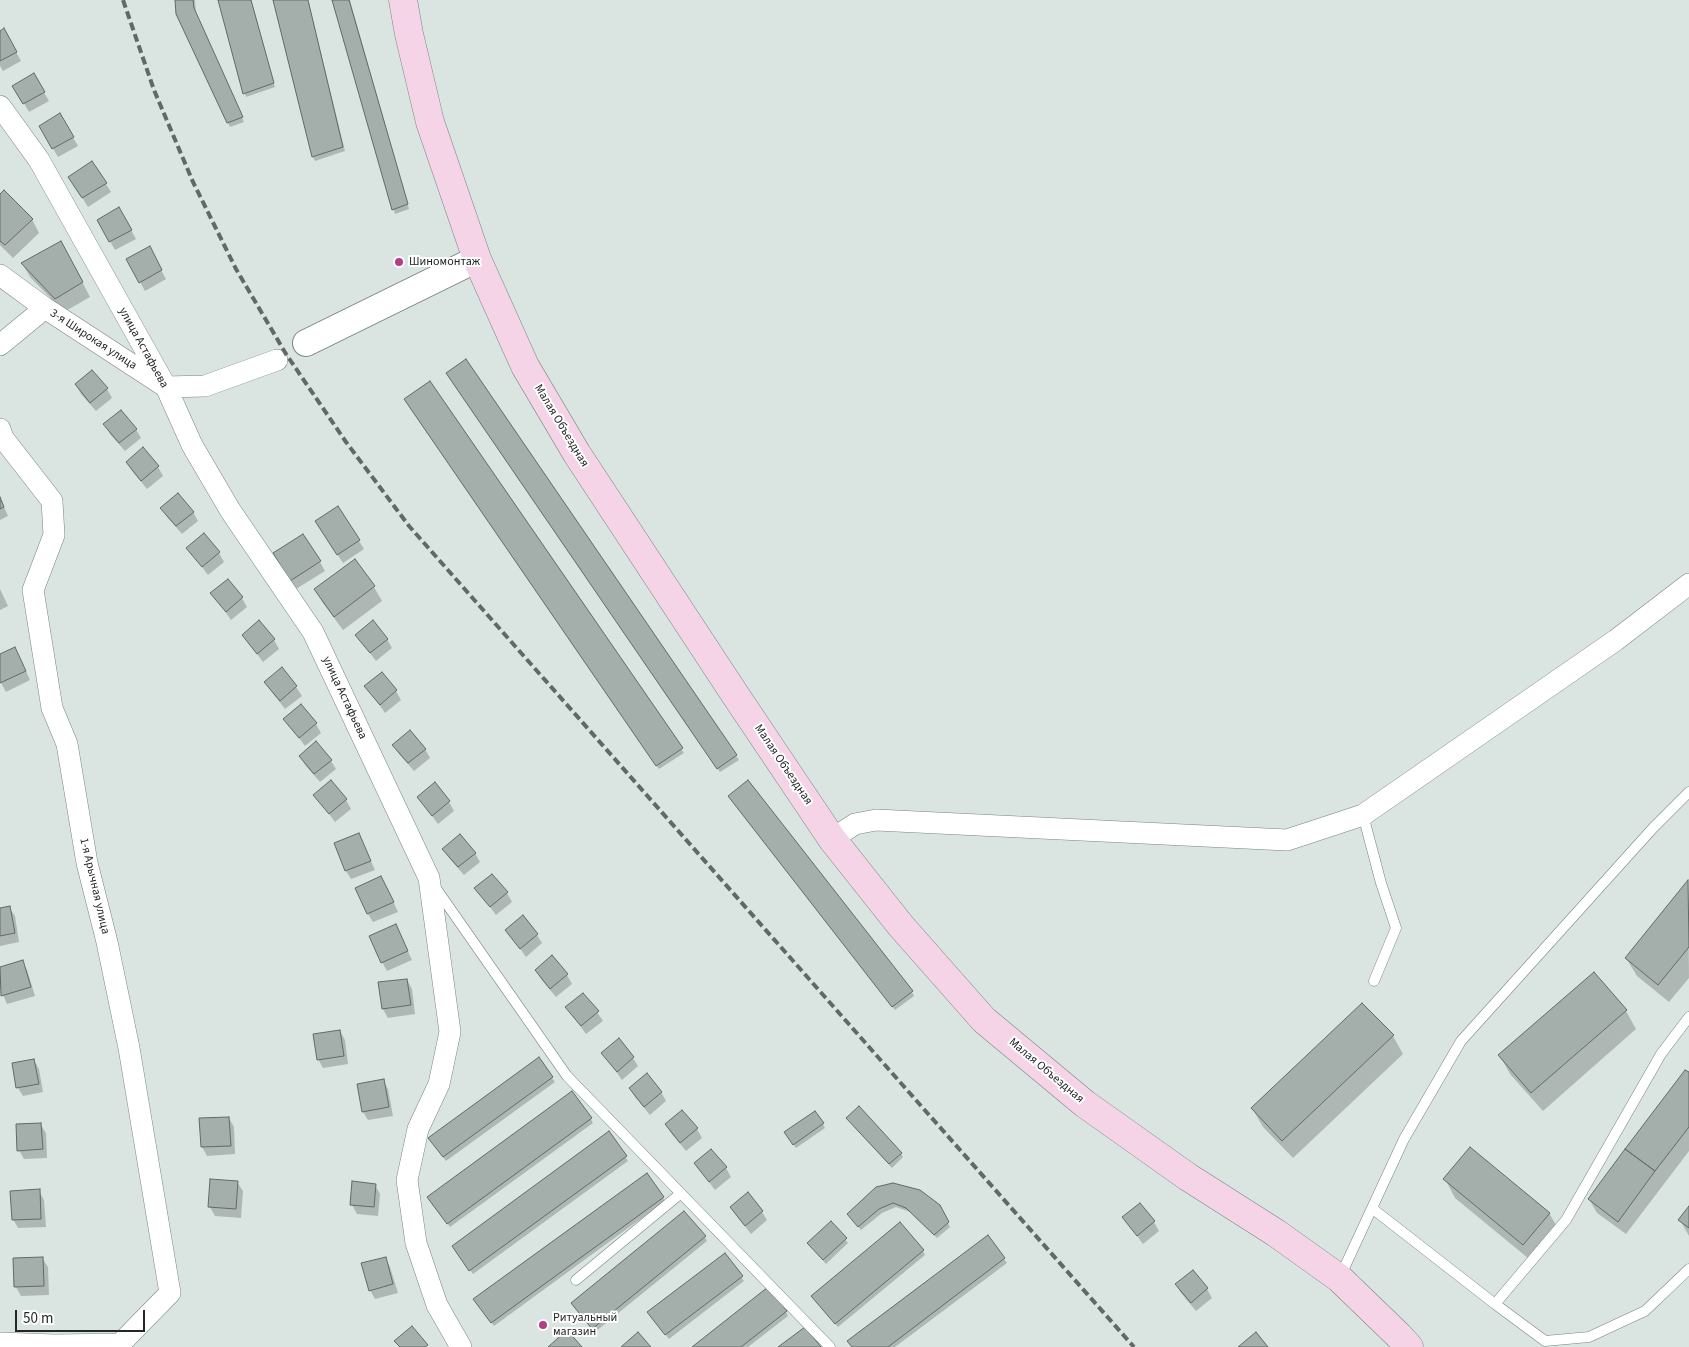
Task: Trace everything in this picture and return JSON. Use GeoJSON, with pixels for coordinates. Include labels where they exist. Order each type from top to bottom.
{"type":"FeatureCollection","features":[{"type":"Feature","properties":{"kind":"main road","name":"Малая Объездная"},"geometry":{"type":"LineString","coordinates":[[403,0],[430,122],[478,259],[525,366],[577,454],[832,839],[901,926],[984,1020],[1085,1104],[1188,1177],[1276,1233],[1339,1278],[1409,1347]]}},
{"type":"Feature","properties":{"kind":"street","name":"улица Астафьева"},"geometry":{"type":"LineString","coordinates":[[0,106],[39,160],[166,388],[192,445],[230,510],[313,632],[429,878],[450,1032],[438,1084],[418,1128],[407,1180],[416,1243],[437,1305],[461,1347]]}},
{"type":"Feature","properties":{"kind":"street"},"geometry":{"type":"LineString","coordinates":[[306,342],[478,259]]}},
{"type":"Feature","properties":{"kind":"street","name":"3-я Широкая улица"},"geometry":{"type":"LineString","coordinates":[[0,275],[45,308],[166,388]]}},
{"type":"Feature","properties":{"kind":"street"},"geometry":{"type":"LineString","coordinates":[[0,345],[45,308]]}},
{"type":"Feature","properties":{"kind":"street"},"geometry":{"type":"LineString","coordinates":[[166,388],[205,386],[277,360]]}},
{"type":"Feature","properties":{"kind":"street","name":"1-я Арычная улица"},"geometry":{"type":"LineString","coordinates":[[0,429],[3,438],[52,501],[54,535],[33,590],[52,708],[67,744],[87,863],[107,942],[130,1048],[170,1293],[120,1345],[0,1343]]}},
{"type":"Feature","properties":{"kind":"street"},"geometry":{"type":"LineString","coordinates":[[832,839],[855,824],[876,820],[1287,840],[1363,815],[1616,640],[1689,584]]}},
{"type":"Feature","properties":{"kind":"lane"},"geometry":{"type":"LineString","coordinates":[[1339,1278],[1404,1139],[1461,1041],[1653,828],[1689,792]]}},
{"type":"Feature","properties":{"kind":"lane"},"geometry":{"type":"LineString","coordinates":[[1363,815],[1381,882],[1396,928],[1374,981]]}},
{"type":"Feature","properties":{"kind":"lane"},"geometry":{"type":"LineString","coordinates":[[429,878],[567,1076],[830,1347]]}},
{"type":"Feature","properties":{"kind":"lane"},"geometry":{"type":"LineString","coordinates":[[1495,1304],[1566,1220],[1661,1054],[1689,1017]]}},
{"type":"Feature","properties":{"kind":"lane"},"geometry":{"type":"LineString","coordinates":[[576,1280],[680,1194]]}},
{"type":"Feature","properties":{"kind":"lane"},"geometry":{"type":"LineString","coordinates":[[1372,1209],[1544,1341],[1588,1336],[1645,1311],[1689,1269]]}},
{"type":"Feature","properties":{"kind":"building"},"geometry":{"type":"Polygon","coordinates":[[[175,0],[193,0],[194,8],[243,117],[227,123],[176,14],[175,0]]]}},
{"type":"Feature","properties":{"kind":"building"},"geometry":{"type":"Polygon","coordinates":[[[218,0],[251,0],[274,83],[243,94],[218,0]]]}},
{"type":"Feature","properties":{"kind":"building"},"geometry":{"type":"Polygon","coordinates":[[[273,0],[308,0],[343,147],[312,157],[273,0]]]}},
{"type":"Feature","properties":{"kind":"building"},"geometry":{"type":"Polygon","coordinates":[[[332,0],[349,0],[408,204],[392,210],[332,0]]]}},
{"type":"Feature","properties":{"kind":"building"},"geometry":{"type":"Polygon","coordinates":[[[4,28],[17,52],[0,61],[0,31],[4,28]]]}},
{"type":"Feature","properties":{"kind":"building"},"geometry":{"type":"Polygon","coordinates":[[[34,73],[45,92],[23,104],[12,86],[34,73]]]}},
{"type":"Feature","properties":{"kind":"building"},"geometry":{"type":"Polygon","coordinates":[[[60,113],[74,137],[52,149],[39,126],[60,113]]]}},
{"type":"Feature","properties":{"kind":"building"},"geometry":{"type":"Polygon","coordinates":[[[92,161],[107,183],[82,198],[68,177],[92,161]]]}},
{"type":"Feature","properties":{"kind":"building"},"geometry":{"type":"Polygon","coordinates":[[[4,190],[33,219],[5,245],[0,241],[0,194],[4,190]]]}},
{"type":"Feature","properties":{"kind":"building"},"geometry":{"type":"Polygon","coordinates":[[[119,207],[132,230],[109,242],[97,220],[119,207]]]}},
{"type":"Feature","properties":{"kind":"building"},"geometry":{"type":"Polygon","coordinates":[[[61,241],[83,282],[55,299],[21,263],[61,241]]]}},
{"type":"Feature","properties":{"kind":"building"},"geometry":{"type":"Polygon","coordinates":[[[150,246],[162,270],[139,283],[126,259],[150,246]]]}},
{"type":"Feature","properties":{"kind":"building"},"geometry":{"type":"Polygon","coordinates":[[[466,359],[737,755],[717,769],[446,373],[466,359]]]}},
{"type":"Feature","properties":{"kind":"building"},"geometry":{"type":"Polygon","coordinates":[[[92,370],[108,388],[90,403],[75,384],[92,370]]]}},
{"type":"Feature","properties":{"kind":"building"},"geometry":{"type":"Polygon","coordinates":[[[430,381],[683,748],[656,766],[404,399],[430,381]]]}},
{"type":"Feature","properties":{"kind":"building"},"geometry":{"type":"Polygon","coordinates":[[[121,410],[137,429],[119,443],[103,424],[121,410]]]}},
{"type":"Feature","properties":{"kind":"building"},"geometry":{"type":"Polygon","coordinates":[[[143,447],[159,466],[141,481],[126,462],[143,447]]]}},
{"type":"Feature","properties":{"kind":"building"},"geometry":{"type":"Polygon","coordinates":[[[178,493],[194,512],[176,526],[160,508],[178,493]]]}},
{"type":"Feature","properties":{"kind":"building"},"geometry":{"type":"Polygon","coordinates":[[[0,497],[4,507],[0,509],[0,497]]]}},
{"type":"Feature","properties":{"kind":"building"},"geometry":{"type":"Polygon","coordinates":[[[338,506],[360,540],[337,555],[315,521],[338,506]]]}},
{"type":"Feature","properties":{"kind":"building"},"geometry":{"type":"Polygon","coordinates":[[[204,533],[220,552],[202,567],[186,548],[204,533]]]}},
{"type":"Feature","properties":{"kind":"building"},"geometry":{"type":"Polygon","coordinates":[[[303,534],[321,561],[290,581],[273,553],[303,534]]]}},
{"type":"Feature","properties":{"kind":"building"},"geometry":{"type":"Polygon","coordinates":[[[355,559],[375,586],[334,617],[314,589],[355,559]]]}},
{"type":"Feature","properties":{"kind":"building"},"geometry":{"type":"Polygon","coordinates":[[[228,579],[243,597],[226,612],[210,593],[228,579]]]}},
{"type":"Feature","properties":{"kind":"building"},"geometry":{"type":"Polygon","coordinates":[[[259,620],[275,639],[257,654],[242,635],[259,620]]]}},
{"type":"Feature","properties":{"kind":"building"},"geometry":{"type":"Polygon","coordinates":[[[373,620],[388,639],[370,653],[355,635],[373,620]]]}},
{"type":"Feature","properties":{"kind":"building"},"geometry":{"type":"Polygon","coordinates":[[[15,647],[26,671],[0,683],[0,654],[15,647]]]}},
{"type":"Feature","properties":{"kind":"building"},"geometry":{"type":"Polygon","coordinates":[[[282,667],[297,686],[280,701],[264,682],[282,667]]]}},
{"type":"Feature","properties":{"kind":"building"},"geometry":{"type":"Polygon","coordinates":[[[382,672],[397,690],[380,705],[364,686],[382,672]]]}},
{"type":"Feature","properties":{"kind":"building"},"geometry":{"type":"Polygon","coordinates":[[[301,704],[317,723],[299,738],[283,719],[301,704]]]}},
{"type":"Feature","properties":{"kind":"building"},"geometry":{"type":"Polygon","coordinates":[[[410,730],[426,749],[408,763],[392,745],[410,730]]]}},
{"type":"Feature","properties":{"kind":"building"},"geometry":{"type":"Polygon","coordinates":[[[316,741],[332,760],[314,774],[299,756],[316,741]]]}},
{"type":"Feature","properties":{"kind":"building"},"geometry":{"type":"Polygon","coordinates":[[[331,780],[347,799],[329,814],[313,795],[331,780]]]}},
{"type":"Feature","properties":{"kind":"building"},"geometry":{"type":"Polygon","coordinates":[[[748,780],[913,991],[892,1007],[728,796],[748,780]]]}},
{"type":"Feature","properties":{"kind":"building"},"geometry":{"type":"Polygon","coordinates":[[[435,782],[450,801],[432,816],[417,797],[435,782]]]}},
{"type":"Feature","properties":{"kind":"building"},"geometry":{"type":"Polygon","coordinates":[[[359,833],[371,861],[345,871],[334,843],[359,833]]]}},
{"type":"Feature","properties":{"kind":"building"},"geometry":{"type":"Polygon","coordinates":[[[460,834],[476,853],[458,867],[442,849],[460,834]]]}},
{"type":"Feature","properties":{"kind":"building"},"geometry":{"type":"Polygon","coordinates":[[[492,874],[508,892],[490,907],[474,888],[492,874]]]}},
{"type":"Feature","properties":{"kind":"building"},"geometry":{"type":"Polygon","coordinates":[[[381,876],[394,902],[367,914],[355,888],[381,876]]]}},
{"type":"Feature","properties":{"kind":"building"},"geometry":{"type":"Polygon","coordinates":[[[1688,880],[1689,947],[1658,985],[1625,958],[1688,880]]]}},
{"type":"Feature","properties":{"kind":"building"},"geometry":{"type":"Polygon","coordinates":[[[10,906],[15,933],[0,936],[0,908],[10,906]]]}},
{"type":"Feature","properties":{"kind":"building"},"geometry":{"type":"Polygon","coordinates":[[[523,915],[538,934],[520,949],[505,930],[523,915]]]}},
{"type":"Feature","properties":{"kind":"building"},"geometry":{"type":"Polygon","coordinates":[[[396,924],[408,951],[381,963],[369,936],[396,924]]]}},
{"type":"Feature","properties":{"kind":"building"},"geometry":{"type":"Polygon","coordinates":[[[552,955],[568,974],[550,989],[535,970],[552,955]]]}},
{"type":"Feature","properties":{"kind":"building"},"geometry":{"type":"Polygon","coordinates":[[[23,960],[31,987],[1,996],[0,967],[23,960]]]}},
{"type":"Feature","properties":{"kind":"building"},"geometry":{"type":"Polygon","coordinates":[[[1594,972],[1627,1010],[1531,1093],[1498,1055],[1594,972]]]}},
{"type":"Feature","properties":{"kind":"building"},"geometry":{"type":"Polygon","coordinates":[[[407,979],[411,1005],[382,1009],[378,982],[407,979]]]}},
{"type":"Feature","properties":{"kind":"building"},"geometry":{"type":"Polygon","coordinates":[[[583,993],[599,1011],[581,1026],[565,1007],[583,993]]]}},
{"type":"Feature","properties":{"kind":"building"},"geometry":{"type":"Polygon","coordinates":[[[1362,1003],[1394,1035],[1282,1141],[1251,1108],[1362,1003]]]}},
{"type":"Feature","properties":{"kind":"building"},"geometry":{"type":"Polygon","coordinates":[[[340,1030],[344,1056],[317,1060],[313,1034],[340,1030]]]}},
{"type":"Feature","properties":{"kind":"building"},"geometry":{"type":"Polygon","coordinates":[[[619,1038],[634,1057],[617,1072],[601,1053],[619,1038]]]}},
{"type":"Feature","properties":{"kind":"building"},"geometry":{"type":"Polygon","coordinates":[[[539,1057],[553,1077],[443,1157],[428,1138],[539,1057]]]}},
{"type":"Feature","properties":{"kind":"building"},"geometry":{"type":"Polygon","coordinates":[[[34,1059],[39,1084],[16,1088],[12,1063],[34,1059]]]}},
{"type":"Feature","properties":{"kind":"building"},"geometry":{"type":"Polygon","coordinates":[[[1685,1070],[1689,1072],[1689,1127],[1655,1171],[1625,1149],[1685,1070]]]}},
{"type":"Feature","properties":{"kind":"building"},"geometry":{"type":"Polygon","coordinates":[[[647,1073],[662,1092],[644,1107],[629,1088],[647,1073]]]}},
{"type":"Feature","properties":{"kind":"building"},"geometry":{"type":"Polygon","coordinates":[[[384,1079],[389,1107],[362,1112],[357,1084],[384,1079]]]}},
{"type":"Feature","properties":{"kind":"building"},"geometry":{"type":"Polygon","coordinates":[[[572,1091],[592,1118],[447,1224],[427,1197],[572,1091]]]}},
{"type":"Feature","properties":{"kind":"building"},"geometry":{"type":"Polygon","coordinates":[[[859,1106],[902,1153],[889,1164],[846,1118],[859,1106]]]}},
{"type":"Feature","properties":{"kind":"building"},"geometry":{"type":"Polygon","coordinates":[[[682,1110],[698,1128],[680,1143],[665,1124],[682,1110]]]}},
{"type":"Feature","properties":{"kind":"building"},"geometry":{"type":"Polygon","coordinates":[[[815,1111],[824,1123],[793,1145],[784,1132],[815,1111]]]}},
{"type":"Feature","properties":{"kind":"building"},"geometry":{"type":"Polygon","coordinates":[[[229,1117],[231,1146],[201,1147],[199,1118],[229,1117]]]}},
{"type":"Feature","properties":{"kind":"building"},"geometry":{"type":"Polygon","coordinates":[[[41,1123],[43,1149],[17,1151],[16,1124],[41,1123]]]}},
{"type":"Feature","properties":{"kind":"building"},"geometry":{"type":"Polygon","coordinates":[[[609,1131],[627,1156],[469,1271],[452,1246],[609,1131]]]}},
{"type":"Feature","properties":{"kind":"building"},"geometry":{"type":"Polygon","coordinates":[[[1470,1147],[1550,1213],[1523,1245],[1443,1179],[1470,1147]]]}},
{"type":"Feature","properties":{"kind":"building"},"geometry":{"type":"Polygon","coordinates":[[[711,1149],[727,1167],[709,1182],[694,1163],[711,1149]]]}},
{"type":"Feature","properties":{"kind":"building"},"geometry":{"type":"Polygon","coordinates":[[[1625,1149],[1655,1171],[1618,1222],[1588,1199],[1625,1149]]]}},
{"type":"Feature","properties":{"kind":"building"},"geometry":{"type":"Polygon","coordinates":[[[647,1173],[664,1197],[491,1323],[473,1299],[647,1173]]]}},
{"type":"Feature","properties":{"kind":"building"},"geometry":{"type":"Polygon","coordinates":[[[210,1179],[238,1181],[236,1209],[208,1207],[210,1179]]]}},
{"type":"Feature","properties":{"kind":"building"},"geometry":{"type":"Polygon","coordinates":[[[352,1181],[376,1184],[374,1207],[350,1205],[352,1181]]]}},
{"type":"Feature","properties":{"kind":"building"},"geometry":{"type":"Polygon","coordinates":[[[893,1183],[920,1190],[940,1205],[949,1222],[934,1235],[906,1208],[893,1203],[879,1209],[858,1227],[847,1214],[876,1187],[893,1183]]]}},
{"type":"Feature","properties":{"kind":"building"},"geometry":{"type":"Polygon","coordinates":[[[40,1189],[41,1219],[12,1220],[10,1191],[40,1189]]]}},
{"type":"Feature","properties":{"kind":"building"},"geometry":{"type":"Polygon","coordinates":[[[748,1192],[763,1211],[745,1226],[730,1207],[748,1192]]]}},
{"type":"Feature","properties":{"kind":"building"},"geometry":{"type":"Polygon","coordinates":[[[1140,1203],[1155,1221],[1137,1236],[1122,1217],[1140,1203]]]}},
{"type":"Feature","properties":{"kind":"building"},"geometry":{"type":"Polygon","coordinates":[[[1689,1206],[1689,1228],[1678,1220],[1689,1206]]]}},
{"type":"Feature","properties":{"kind":"building"},"geometry":{"type":"Polygon","coordinates":[[[684,1211],[706,1236],[592,1329],[571,1303],[684,1211]]]}},
{"type":"Feature","properties":{"kind":"building"},"geometry":{"type":"Polygon","coordinates":[[[831,1221],[847,1238],[823,1260],[807,1243],[831,1221]]]}},
{"type":"Feature","properties":{"kind":"building"},"geometry":{"type":"Polygon","coordinates":[[[900,1222],[924,1250],[835,1324],[811,1296],[900,1222]]]}},
{"type":"Feature","properties":{"kind":"building"},"geometry":{"type":"Polygon","coordinates":[[[988,1235],[1005,1258],[888,1347],[852,1347],[847,1341],[988,1235]]]}},
{"type":"Feature","properties":{"kind":"building"},"geometry":{"type":"Polygon","coordinates":[[[725,1253],[743,1276],[665,1335],[647,1312],[725,1253]]]}},
{"type":"Feature","properties":{"kind":"building"},"geometry":{"type":"Polygon","coordinates":[[[43,1257],[44,1286],[14,1287],[13,1258],[43,1257]]]}},
{"type":"Feature","properties":{"kind":"building"},"geometry":{"type":"Polygon","coordinates":[[[386,1257],[393,1284],[369,1291],[361,1263],[386,1257]]]}},
{"type":"Feature","properties":{"kind":"building"},"geometry":{"type":"Polygon","coordinates":[[[1193,1270],[1208,1288],[1191,1303],[1175,1284],[1193,1270]]]}},
{"type":"Feature","properties":{"kind":"building"},"geometry":{"type":"Polygon","coordinates":[[[768,1287],[787,1311],[741,1347],[692,1347],[768,1287]]]}},
{"type":"Feature","properties":{"kind":"building"},"geometry":{"type":"Polygon","coordinates":[[[412,1326],[428,1345],[425,1347],[400,1347],[394,1341],[412,1326]]]}},
{"type":"Feature","properties":{"kind":"building"},"geometry":{"type":"Polygon","coordinates":[[[805,1327],[821,1347],[778,1347],[805,1327]]]}},
{"type":"Feature","properties":{"kind":"building"},"geometry":{"type":"Polygon","coordinates":[[[567,1330],[582,1347],[548,1347],[567,1330]]]}},
{"type":"Feature","properties":{"kind":"building"},"geometry":{"type":"Polygon","coordinates":[[[638,1332],[651,1347],[621,1347],[638,1332]]]}},
{"type":"Feature","properties":{"kind":"building"},"geometry":{"type":"Polygon","coordinates":[[[1256,1332],[1268,1347],[1238,1347],[1256,1332]]]}},
{"type":"Feature","properties":{"kind":"railway"},"geometry":{"type":"LineString","coordinates":[[123,0],[154,90],[193,182],[236,269],[286,354],[346,442],[409,526],[1134,1347]]}},
{"type":"Feature","properties":{"kind":"place","name":"Шиномонтаж"},"geometry":{"type":"Point","coordinates":[399,262]}},
{"type":"Feature","properties":{"kind":"place","name":"Ритуальный магазин"},"geometry":{"type":"Point","coordinates":[543,1325]}}]}
